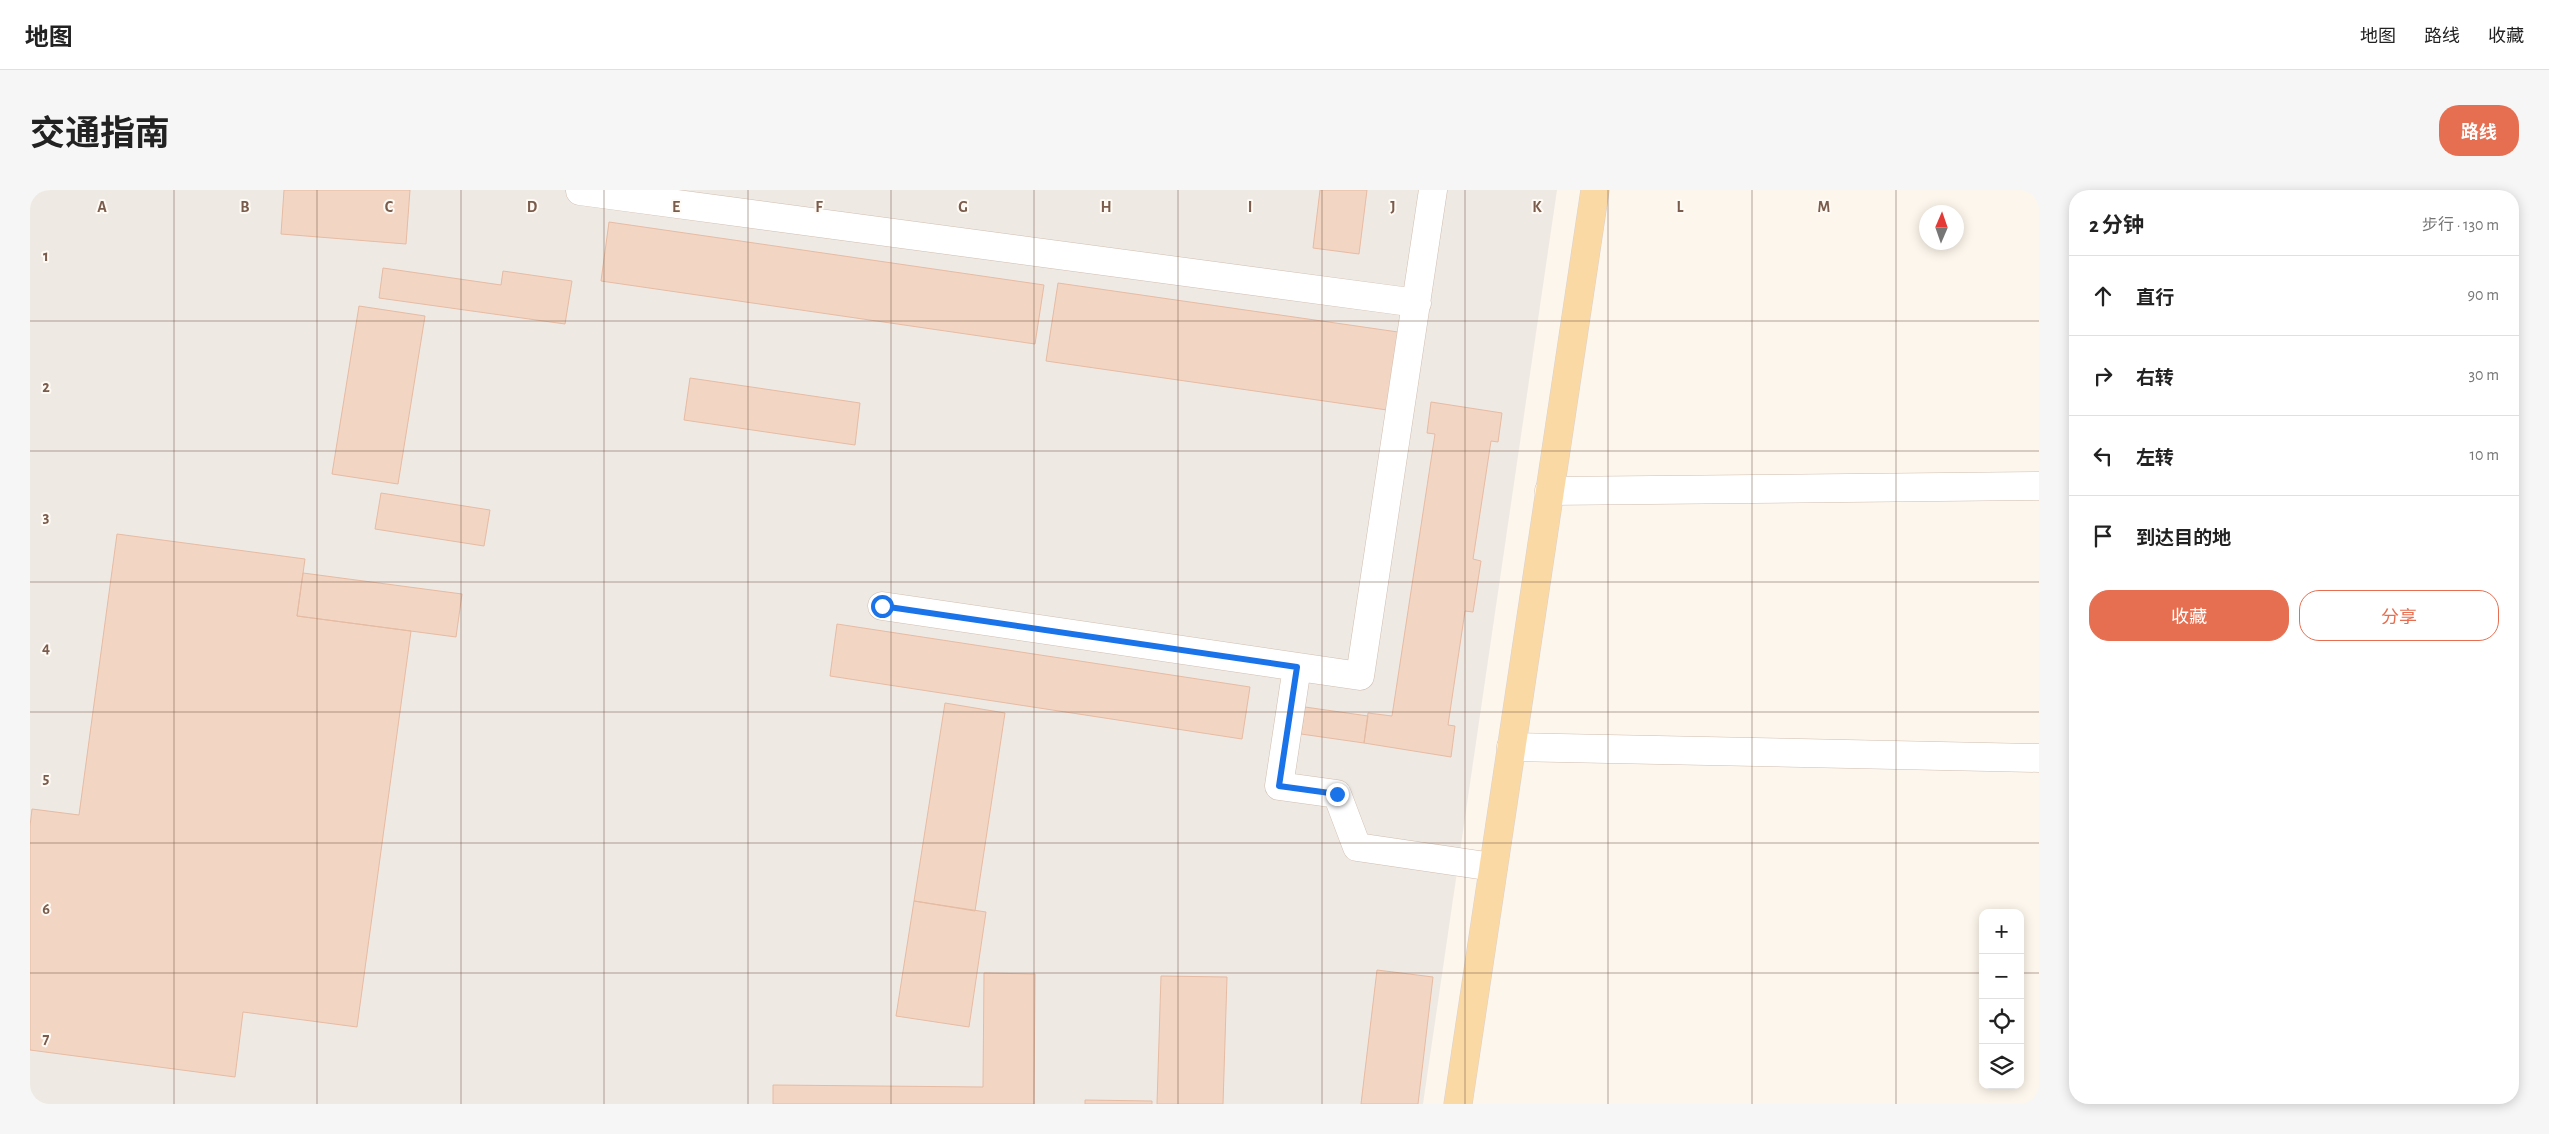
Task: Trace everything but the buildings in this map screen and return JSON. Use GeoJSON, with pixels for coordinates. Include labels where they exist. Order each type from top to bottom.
{"type":"FeatureCollection","features":[{"type":"Feature","properties":{"kind":"main road"},"geometry":{"type":"LineString","coordinates":[[1458,1104],[1595,190]]}},
{"type":"Feature","properties":{"kind":"street"},"geometry":{"type":"LineString","coordinates":[[882,606],[1360,676],[1434,190]]}},
{"type":"Feature","properties":{"kind":"street"},"geometry":{"type":"LineString","coordinates":[[580,191],[1417,303]]}},
{"type":"Feature","properties":{"kind":"street"},"geometry":{"type":"LineString","coordinates":[[1549,491],[2039,486]]}},
{"type":"Feature","properties":{"kind":"street"},"geometry":{"type":"LineString","coordinates":[[1297,667],[1279,786],[1337,794],[1358,847],[1493,867]]}},
{"type":"Feature","properties":{"kind":"street"},"geometry":{"type":"LineString","coordinates":[[1511,747],[2039,758]]}},
{"type":"Feature","properties":{"kind":"shaded area"},"geometry":{"type":"Polygon","coordinates":[[[30,190],[1557,190],[1423,1104],[30,1104],[30,190]]]}},
{"type":"Feature","properties":{"kind":"route"},"geometry":{"type":"LineString","coordinates":[[882,606],[1297,667],[1279,786],[1337,794]]}}]}
